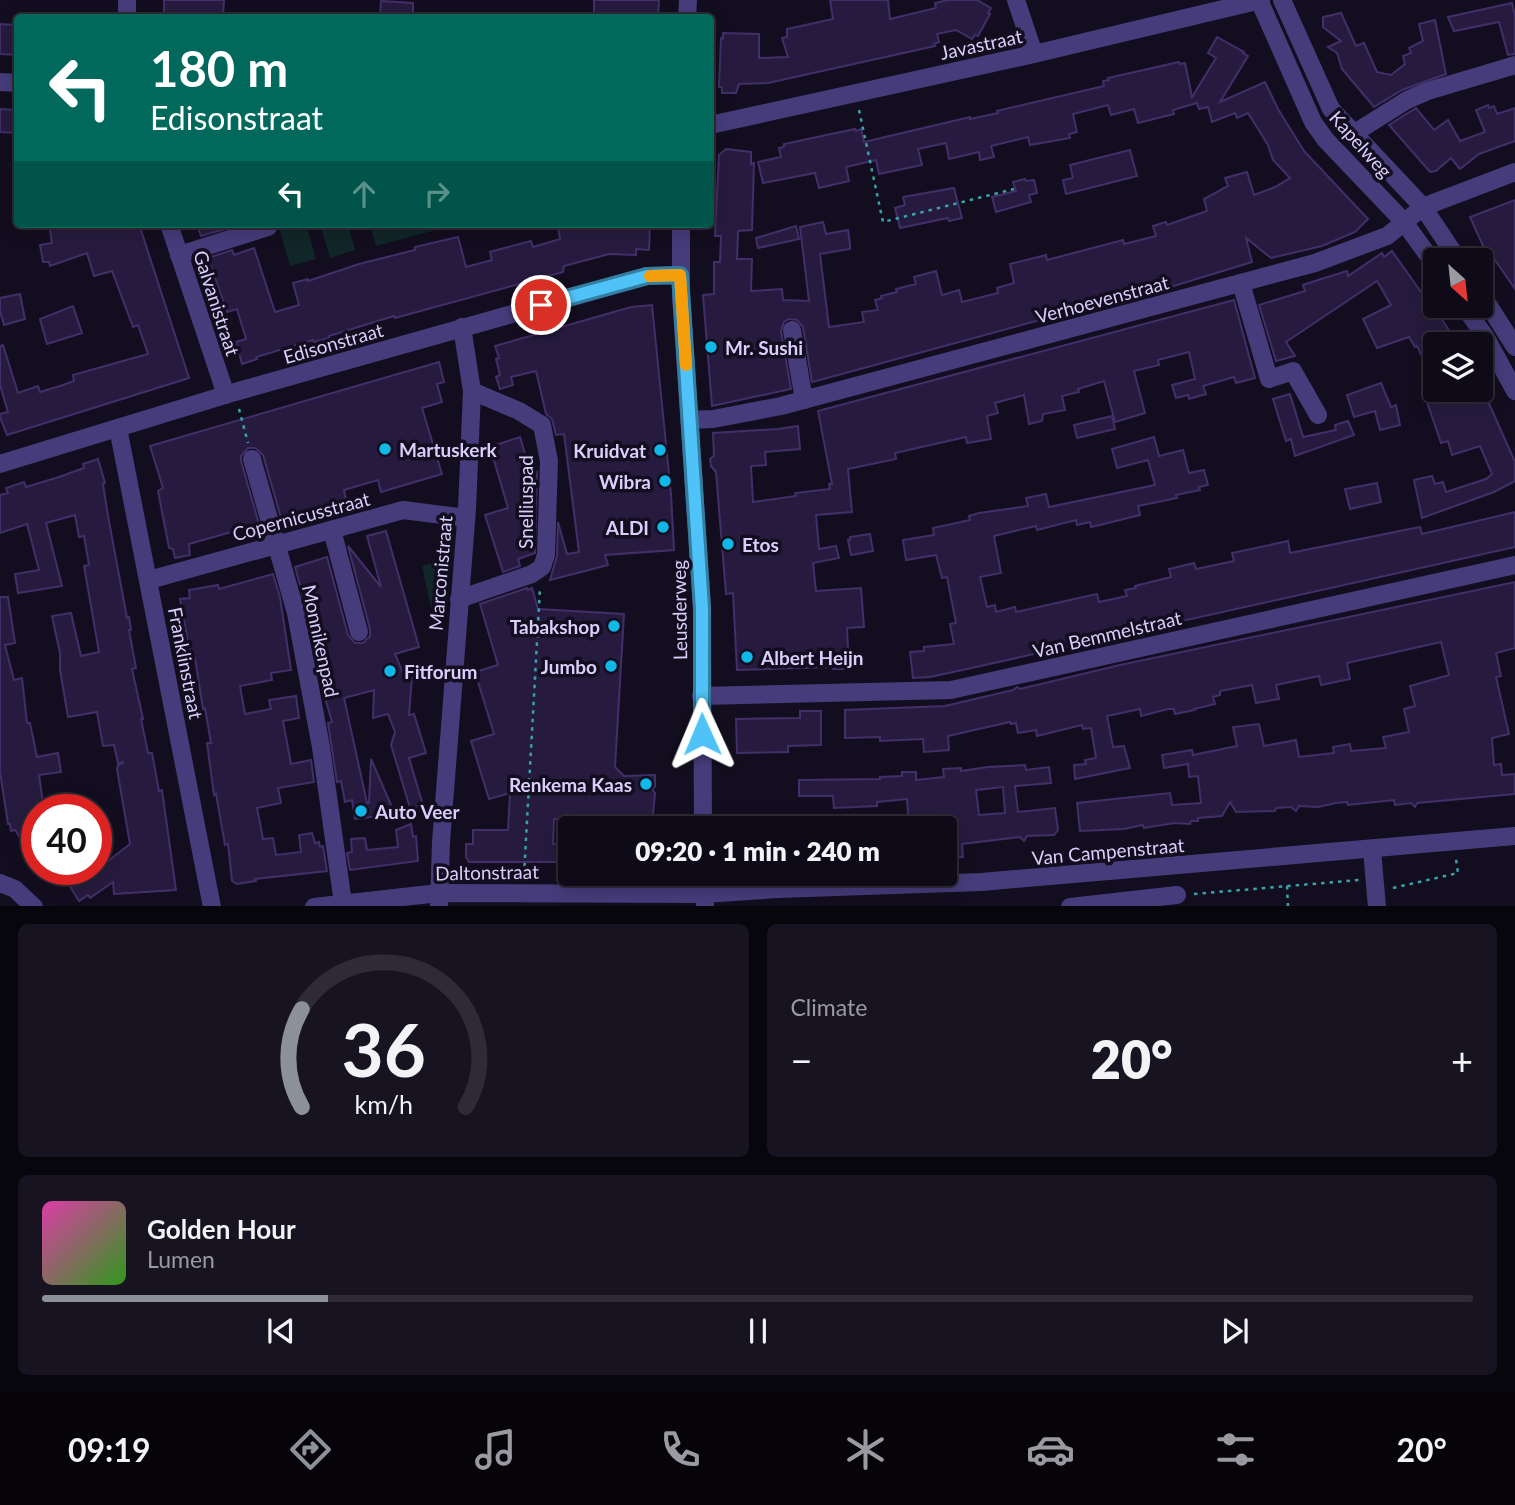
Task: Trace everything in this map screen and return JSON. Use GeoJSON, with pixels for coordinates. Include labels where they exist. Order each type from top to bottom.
{"type":"FeatureCollection","features":[{"type":"Feature","properties":{"kind":"street"},"geometry":{"type":"LineString","coordinates":[[1016,0],[1034,54]]}},
{"type":"Feature","properties":{"kind":"street","name":"Javastraat"},"geometry":{"type":"LineString","coordinates":[[714,124],[1034,54],[1260,0]]}},
{"type":"Feature","properties":{"kind":"street","name":"Kapelweg"},"geometry":{"type":"LineString","coordinates":[[1260,0],[1313,122],[1325,139],[1404,222],[1423,248]]}},
{"type":"Feature","properties":{"kind":"street","name":"Kapelweg"},"geometry":{"type":"LineString","coordinates":[[1282,0],[1331,109],[1423,207],[1450,248]]}},
{"type":"Feature","properties":{"kind":"street"},"geometry":{"type":"LineString","coordinates":[[1353,134],[1406,100],[1515,65]]}},
{"type":"Feature","properties":{"kind":"street","name":"Verhoevenstraat"},"geometry":{"type":"LineString","coordinates":[[690,420],[713,419],[804,400],[1315,263],[1374,242],[1423,207],[1515,172]]}},
{"type":"Feature","properties":{"kind":"street","name":"Galvanistraat"},"geometry":{"type":"LineString","coordinates":[[170,228],[230,394]]}},
{"type":"Feature","properties":{"kind":"street"},"geometry":{"type":"LineString","coordinates":[[179,255],[265,228]]}},
{"type":"Feature","properties":{"kind":"street","name":"Leusderweg"},"geometry":{"type":"LineString","coordinates":[[681,228],[680,275],[702,608],[703,816]]}},
{"type":"Feature","properties":{"kind":"street","name":"Edisonstraat"},"geometry":{"type":"LineString","coordinates":[[0,464],[462,327],[647,276],[680,275]]}},
{"type":"Feature","properties":{"kind":"street"},"geometry":{"type":"LineString","coordinates":[[1241,283],[1269,379],[1293,371],[1318,415]]}},
{"type":"Feature","properties":{"kind":"street"},"geometry":{"type":"LineString","coordinates":[[1493,312],[1515,347]]}},
{"type":"Feature","properties":{"kind":"street"},"geometry":{"type":"LineString","coordinates":[[1472,318],[1515,391]]}},
{"type":"Feature","properties":{"kind":"street","name":"Marconistraat"},"geometry":{"type":"LineString","coordinates":[[439,900],[466,518],[472,391],[462,327]]}},
{"type":"Feature","properties":{"kind":"street"},"geometry":{"type":"LineString","coordinates":[[792,330],[804,400]]}},
{"type":"Feature","properties":{"kind":"street","name":"Snelliuspad"},"geometry":{"type":"LineString","coordinates":[[459,599],[535,572],[542,567],[546,555],[549,461],[542,425],[519,411],[472,391]]}},
{"type":"Feature","properties":{"kind":"street","name":"Franklinstraat"},"geometry":{"type":"LineString","coordinates":[[118,428],[212,906]]}},
{"type":"Feature","properties":{"kind":"street","name":"Monnikenpad"},"geometry":{"type":"LineString","coordinates":[[253,459],[296,613],[321,747],[342,903]]}},
{"type":"Feature","properties":{"kind":"street","name":"Copernicusstraat"},"geometry":{"type":"LineString","coordinates":[[149,580],[278,553],[332,530],[403,510],[466,518]]}},
{"type":"Feature","properties":{"kind":"street"},"geometry":{"type":"LineString","coordinates":[[332,530],[359,632]]}},
{"type":"Feature","properties":{"kind":"street","name":"Van Bemmelstraat"},"geometry":{"type":"LineString","coordinates":[[701,696],[951,691],[1515,565]]}},
{"type":"Feature","properties":{"kind":"street","name":"Van Campenstraat"},"geometry":{"type":"LineString","coordinates":[[704,900],[778,889],[982,882],[1515,836]]}},
{"type":"Feature","properties":{"kind":"street"},"geometry":{"type":"LineString","coordinates":[[1372,850],[1376,892]]}},
{"type":"Feature","properties":{"kind":"street"},"geometry":{"type":"LineString","coordinates":[[1070,906],[1178,901],[1175,867]]}},
{"type":"Feature","properties":{"kind":"street"},"geometry":{"type":"LineString","coordinates":[[0,883],[15,889],[34,906]]}},
{"type":"Feature","properties":{"kind":"street","name":"Daltonstraat"},"geometry":{"type":"LineString","coordinates":[[314,906],[439,900],[523,892],[704,900]]}},
{"type":"Feature","properties":{"kind":"path"},"geometry":{"type":"LineString","coordinates":[[855,93],[883,222],[1014,189]]}},
{"type":"Feature","properties":{"kind":"path"},"geometry":{"type":"LineString","coordinates":[[230,394],[253,459]]}},
{"type":"Feature","properties":{"kind":"path"},"geometry":{"type":"LineString","coordinates":[[523,892],[540,586],[535,572]]}},
{"type":"Feature","properties":{"kind":"path"},"geometry":{"type":"LineString","coordinates":[[1178,901],[1287,886],[1376,892],[1458,873],[1456,859]]}},
{"type":"Feature","properties":{"kind":"path"},"geometry":{"type":"LineString","coordinates":[[1287,886],[1288,906]]}},
{"type":"Feature","properties":{"kind":"green space"},"geometry":{"type":"Polygon","coordinates":[[[279,228],[307,228],[316,259],[290,266],[279,228]]]}},
{"type":"Feature","properties":{"kind":"green space"},"geometry":{"type":"Polygon","coordinates":[[[321,228],[349,228],[355,250],[330,258],[321,228]]]}},
{"type":"Feature","properties":{"kind":"green space"},"geometry":{"type":"Polygon","coordinates":[[[371,228],[436,230],[376,246],[371,228]]]}},
{"type":"Feature","properties":{"kind":"green space"},"geometry":{"type":"Polygon","coordinates":[[[450,557],[446,613],[432,612],[422,566],[450,557]]]}},
{"type":"Feature","properties":{"kind":"building"},"geometry":{"type":"Polygon","coordinates":[[[164,0],[224,0],[223,14],[164,13],[164,0]]]}},
{"type":"Feature","properties":{"kind":"building"},"geometry":{"type":"Polygon","coordinates":[[[594,0],[659,0],[658,14],[594,14],[594,0]]]}},
{"type":"Feature","properties":{"kind":"building"},"geometry":{"type":"Polygon","coordinates":[[[830,0],[888,0],[890,19],[936,8],[935,3],[948,0],[977,0],[991,8],[978,36],[975,35],[972,39],[956,30],[937,34],[939,42],[934,44],[935,46],[768,83],[739,84],[736,93],[722,93],[722,87],[719,87],[723,33],[759,34],[759,58],[788,57],[782,38],[787,37],[787,29],[833,19],[830,0]]]}},
{"type":"Feature","properties":{"kind":"building"},"geometry":{"type":"Polygon","coordinates":[[[381,1],[413,3],[413,14],[380,14],[381,1]]]}},
{"type":"Feature","properties":{"kind":"building"},"geometry":{"type":"Polygon","coordinates":[[[1512,3],[1515,16],[1515,54],[1508,55],[1499,22],[1454,31],[1448,17],[1512,3]]]}},
{"type":"Feature","properties":{"kind":"building"},"geometry":{"type":"Polygon","coordinates":[[[1341,13],[1356,46],[1364,43],[1377,72],[1391,75],[1405,64],[1403,56],[1411,53],[1409,48],[1423,41],[1419,24],[1435,20],[1446,74],[1402,90],[1374,107],[1342,69],[1337,53],[1328,47],[1341,41],[1323,27],[1323,17],[1341,13]]]}},
{"type":"Feature","properties":{"kind":"building"},"geometry":{"type":"Polygon","coordinates":[[[0,24],[14,25],[14,55],[0,54],[0,24]]]}},
{"type":"Feature","properties":{"kind":"building"},"geometry":{"type":"Polygon","coordinates":[[[1217,37],[1248,56],[1220,102],[1265,82],[1304,151],[1368,219],[1355,232],[1322,246],[1271,258],[1246,238],[1252,262],[1167,288],[1166,286],[812,382],[803,327],[797,320],[789,319],[784,322],[781,331],[791,389],[712,406],[703,295],[714,294],[714,262],[720,262],[721,236],[715,236],[719,155],[726,149],[751,152],[751,164],[754,163],[752,230],[738,231],[737,259],[752,259],[751,291],[782,289],[783,300],[809,301],[800,227],[823,222],[826,234],[848,230],[850,244],[850,249],[820,254],[829,327],[864,322],[862,312],[878,310],[875,300],[897,292],[896,289],[916,284],[914,277],[936,271],[942,295],[959,290],[962,302],[998,293],[997,288],[1014,283],[1010,264],[1046,255],[1047,260],[1123,240],[1124,244],[1156,236],[1153,226],[1166,222],[1167,225],[1207,211],[1204,199],[1228,186],[1225,178],[1247,172],[1254,195],[1290,178],[1273,160],[1268,145],[1248,113],[1237,118],[1235,113],[1212,122],[1208,107],[1199,109],[1197,103],[1173,110],[1174,114],[1138,123],[1134,109],[1111,115],[1108,105],[1073,114],[1077,132],[1069,134],[1070,138],[1030,145],[1028,137],[991,146],[994,157],[980,160],[979,152],[949,159],[946,143],[918,149],[922,165],[879,174],[876,160],[846,167],[849,181],[819,188],[815,173],[763,183],[758,162],[781,157],[779,148],[784,147],[784,144],[855,129],[861,129],[864,142],[998,113],[997,111],[1104,86],[1103,81],[1109,80],[1108,78],[1179,62],[1185,63],[1192,97],[1216,58],[1208,53],[1217,37]]]}},
{"type":"Feature","properties":{"kind":"building"},"geometry":{"type":"Polygon","coordinates":[[[1488,105],[1489,108],[1494,106],[1497,114],[1515,108],[1515,141],[1479,154],[1460,169],[1451,158],[1436,171],[1430,172],[1389,125],[1416,108],[1434,130],[1448,120],[1460,141],[1485,132],[1476,110],[1488,105]]]}},
{"type":"Feature","properties":{"kind":"building"},"geometry":{"type":"Polygon","coordinates":[[[0,109],[14,110],[14,133],[0,132],[0,109]]]}},
{"type":"Feature","properties":{"kind":"building"},"geometry":{"type":"Polygon","coordinates":[[[1130,150],[1137,176],[1066,194],[1063,180],[1073,178],[1070,165],[1130,150]]]}},
{"type":"Feature","properties":{"kind":"building"},"geometry":{"type":"Polygon","coordinates":[[[1034,180],[1037,193],[1029,195],[1031,202],[996,212],[992,197],[1016,191],[1013,182],[1034,180]]]}},
{"type":"Feature","properties":{"kind":"building"},"geometry":{"type":"Polygon","coordinates":[[[954,188],[962,218],[949,221],[948,218],[900,228],[895,208],[905,205],[903,197],[954,188]]]}},
{"type":"Feature","properties":{"kind":"building"},"geometry":{"type":"Polygon","coordinates":[[[1515,200],[1515,289],[1493,257],[1493,248],[1484,248],[1470,217],[1515,200]]]}},
{"type":"Feature","properties":{"kind":"building"},"geometry":{"type":"Polygon","coordinates":[[[796,226],[799,239],[758,248],[756,238],[796,226]]]}},
{"type":"Feature","properties":{"kind":"building"},"geometry":{"type":"Polygon","coordinates":[[[50,228],[140,228],[189,378],[7,435],[0,417],[0,414],[8,412],[0,385],[0,346],[3,345],[18,393],[38,386],[40,392],[60,386],[74,381],[73,375],[148,354],[138,325],[133,327],[112,271],[94,276],[87,253],[50,266],[49,262],[43,262],[40,245],[52,243],[50,228]]]}},
{"type":"Feature","properties":{"kind":"building"},"geometry":{"type":"Polygon","coordinates":[[[198,228],[225,229],[201,236],[198,228]]]}},
{"type":"Feature","properties":{"kind":"building"},"geometry":{"type":"Polygon","coordinates":[[[558,228],[650,228],[649,250],[636,249],[636,255],[609,254],[564,266],[563,272],[395,318],[394,316],[329,338],[256,357],[257,359],[242,364],[236,342],[246,339],[237,309],[227,312],[208,258],[232,250],[234,255],[254,248],[275,312],[299,305],[293,283],[415,250],[415,247],[458,237],[466,267],[492,260],[490,252],[531,241],[533,247],[560,239],[558,228]]]}},
{"type":"Feature","properties":{"kind":"building"},"geometry":{"type":"Polygon","coordinates":[[[1392,251],[1423,295],[1423,318],[1441,318],[1450,332],[1423,332],[1423,358],[1409,337],[1377,348],[1363,319],[1391,305],[1377,281],[1286,342],[1295,356],[1276,361],[1259,305],[1305,291],[1303,285],[1318,280],[1347,271],[1348,276],[1382,253],[1384,257],[1392,251]]]}},
{"type":"Feature","properties":{"kind":"building"},"geometry":{"type":"Polygon","coordinates":[[[20,294],[25,319],[4,325],[0,298],[20,294]]]}},
{"type":"Feature","properties":{"kind":"building"},"geometry":{"type":"Polygon","coordinates":[[[1234,300],[1255,378],[1236,383],[1234,377],[1203,386],[1206,394],[1189,399],[1188,395],[1176,398],[1172,385],[1195,379],[1189,352],[1158,360],[1159,365],[1134,371],[1145,413],[1115,422],[1104,381],[1062,396],[1065,410],[1043,414],[1042,421],[1029,424],[1024,395],[995,403],[998,413],[987,416],[991,439],[967,443],[966,437],[895,453],[896,459],[848,469],[852,512],[816,515],[819,549],[836,546],[839,558],[813,563],[816,591],[861,588],[864,627],[847,628],[849,669],[833,667],[737,670],[733,593],[726,594],[716,472],[710,459],[714,456],[713,433],[798,426],[800,449],[765,452],[766,465],[751,466],[753,502],[830,489],[829,484],[832,484],[818,411],[1234,300]]]}},
{"type":"Feature","properties":{"kind":"building"},"geometry":{"type":"Polygon","coordinates":[[[652,305],[674,550],[605,555],[608,565],[550,580],[557,556],[558,522],[567,554],[579,552],[564,434],[556,435],[552,419],[546,414],[536,371],[511,377],[513,385],[500,389],[496,377],[500,375],[496,359],[499,358],[495,346],[631,307],[652,305]]]}},
{"type":"Feature","properties":{"kind":"building"},"geometry":{"type":"Polygon","coordinates":[[[73,306],[82,333],[47,344],[40,319],[73,306]]]}},
{"type":"Feature","properties":{"kind":"building"},"geometry":{"type":"Polygon","coordinates":[[[439,362],[444,382],[437,384],[442,402],[422,408],[442,474],[381,492],[378,480],[344,490],[346,500],[281,518],[263,455],[255,448],[248,448],[241,456],[241,461],[259,524],[189,544],[190,555],[175,558],[173,549],[169,548],[158,491],[163,488],[150,446],[439,362]]]}},
{"type":"Feature","properties":{"kind":"building"},"geometry":{"type":"Polygon","coordinates":[[[1381,383],[1391,407],[1396,405],[1400,425],[1380,430],[1375,411],[1354,417],[1347,395],[1381,383]]]}},
{"type":"Feature","properties":{"kind":"building"},"geometry":{"type":"Polygon","coordinates":[[[1290,394],[1303,437],[1336,430],[1335,425],[1348,421],[1354,435],[1295,456],[1291,439],[1286,441],[1273,399],[1290,394]]]}},
{"type":"Feature","properties":{"kind":"building"},"geometry":{"type":"Polygon","coordinates":[[[1427,402],[1488,402],[1515,462],[1515,481],[1494,492],[1422,518],[1414,480],[1432,476],[1435,484],[1443,482],[1446,492],[1486,479],[1492,474],[1480,446],[1452,455],[1448,441],[1441,443],[1427,402]]]}},
{"type":"Feature","properties":{"kind":"building"},"geometry":{"type":"Polygon","coordinates":[[[1112,416],[1115,429],[1077,438],[1074,425],[1112,416]]]}},
{"type":"Feature","properties":{"kind":"building"},"geometry":{"type":"Polygon","coordinates":[[[520,437],[531,474],[537,472],[535,553],[518,559],[520,566],[503,572],[485,515],[508,508],[490,447],[520,437]]]}},
{"type":"Feature","properties":{"kind":"building"},"geometry":{"type":"Polygon","coordinates":[[[1154,437],[1159,456],[1183,450],[1189,473],[1204,470],[1208,485],[1199,487],[1200,490],[1176,495],[1177,498],[1138,506],[1140,515],[1100,525],[1091,527],[1090,522],[1077,525],[1076,520],[1037,530],[1036,526],[994,536],[1001,573],[980,577],[987,607],[995,605],[996,612],[1015,607],[1016,612],[1097,594],[1099,602],[1127,596],[1125,590],[1171,577],[1169,569],[1194,563],[1196,569],[1234,561],[1232,553],[1288,541],[1290,553],[1420,527],[1422,534],[1515,512],[1515,547],[967,669],[913,678],[910,652],[924,651],[924,647],[954,644],[950,624],[956,623],[947,577],[942,578],[936,555],[906,560],[903,540],[934,535],[933,528],[970,520],[969,516],[979,513],[1028,506],[1026,498],[1046,494],[1049,507],[1155,485],[1148,460],[1117,468],[1112,449],[1154,437]]]}},
{"type":"Feature","properties":{"kind":"building"},"geometry":{"type":"Polygon","coordinates":[[[98,459],[105,483],[108,516],[131,630],[136,668],[132,669],[148,753],[152,753],[159,791],[162,790],[176,890],[114,894],[112,858],[130,844],[117,769],[118,765],[124,762],[118,763],[114,745],[103,746],[97,712],[68,717],[60,670],[60,653],[52,616],[71,613],[81,656],[99,652],[84,566],[89,565],[84,536],[79,537],[75,515],[46,523],[62,586],[18,593],[15,574],[39,570],[27,524],[0,533],[0,495],[8,493],[6,488],[24,482],[26,487],[59,477],[84,468],[83,464],[98,459]]]}},
{"type":"Feature","properties":{"kind":"building"},"geometry":{"type":"Polygon","coordinates":[[[1377,483],[1381,502],[1350,509],[1345,489],[1377,483]]]}},
{"type":"Feature","properties":{"kind":"building"},"geometry":{"type":"Polygon","coordinates":[[[386,531],[419,647],[395,654],[405,678],[412,676],[409,715],[414,714],[426,753],[409,758],[423,805],[410,808],[391,745],[395,732],[388,714],[373,718],[374,690],[344,698],[367,803],[371,759],[395,814],[355,819],[352,800],[345,802],[341,781],[337,782],[328,723],[332,722],[295,567],[327,557],[348,635],[355,643],[363,643],[370,636],[370,629],[348,546],[381,587],[367,536],[386,531]]]}},
{"type":"Feature","properties":{"kind":"building"},"geometry":{"type":"Polygon","coordinates":[[[870,534],[873,551],[851,555],[848,540],[850,537],[870,534]]]}},
{"type":"Feature","properties":{"kind":"building"},"geometry":{"type":"Polygon","coordinates":[[[273,574],[280,597],[291,670],[271,673],[272,680],[240,686],[245,714],[271,709],[269,700],[296,696],[299,718],[283,721],[291,764],[311,760],[314,782],[278,788],[281,803],[257,808],[263,839],[273,838],[276,855],[301,852],[299,835],[312,833],[315,843],[319,842],[320,847],[323,846],[327,871],[255,879],[256,881],[237,884],[232,881],[228,844],[225,845],[216,794],[214,795],[207,743],[211,743],[205,708],[203,709],[195,658],[191,659],[180,599],[190,598],[189,590],[218,585],[219,589],[273,574]]]}},
{"type":"Feature","properties":{"kind":"building"},"geometry":{"type":"Polygon","coordinates":[[[1515,582],[1515,648],[1496,653],[1501,676],[1496,677],[1509,734],[1492,738],[1494,765],[1501,764],[1502,775],[1515,774],[1515,794],[1417,803],[1415,807],[1411,803],[1395,805],[1394,800],[1348,805],[1347,802],[1336,803],[1318,807],[1299,806],[1296,811],[1291,807],[1276,808],[1275,811],[1236,812],[1230,802],[1222,816],[1198,818],[1198,821],[1191,821],[1190,824],[1080,831],[1077,803],[1170,793],[1172,805],[1201,803],[1198,776],[1189,777],[1188,764],[1164,768],[1162,755],[1192,750],[1193,755],[1237,746],[1233,727],[1259,724],[1264,746],[1296,740],[1299,757],[1334,753],[1333,747],[1350,744],[1351,751],[1386,748],[1383,737],[1409,732],[1404,709],[1415,706],[1410,686],[1449,675],[1441,642],[1347,663],[1350,679],[1321,685],[1319,676],[1276,685],[1279,699],[1256,703],[1252,685],[1220,691],[1220,695],[1213,697],[1215,704],[1195,710],[1175,714],[1174,709],[1168,709],[1141,716],[1140,709],[1107,716],[1113,747],[1124,746],[1130,768],[1075,779],[1074,765],[1086,764],[1085,760],[1096,758],[1091,728],[1083,729],[1082,725],[1037,736],[1036,730],[1018,733],[1016,723],[1010,722],[948,736],[949,750],[924,752],[923,739],[880,741],[880,737],[845,738],[845,710],[945,706],[1017,687],[1020,689],[1120,665],[1515,582]]]}},
{"type":"Feature","properties":{"kind":"building"},"geometry":{"type":"Polygon","coordinates":[[[532,588],[538,609],[624,614],[615,767],[624,776],[655,775],[655,787],[652,789],[655,793],[653,816],[558,816],[558,819],[554,819],[553,844],[558,844],[558,862],[469,862],[466,857],[466,844],[473,844],[473,830],[508,830],[510,793],[489,799],[471,741],[494,734],[475,672],[498,665],[480,604],[532,588]]]}},
{"type":"Feature","properties":{"kind":"building"},"geometry":{"type":"Polygon","coordinates":[[[0,597],[8,597],[15,643],[5,645],[14,680],[22,678],[27,723],[30,723],[37,757],[58,753],[61,772],[39,775],[42,794],[21,794],[21,839],[15,830],[11,831],[8,824],[0,772],[0,597]]]}},
{"type":"Feature","properties":{"kind":"building"},"geometry":{"type":"Polygon","coordinates":[[[800,711],[821,711],[821,745],[788,746],[788,752],[737,753],[736,719],[800,718],[800,711]]]}},
{"type":"Feature","properties":{"kind":"building"},"geometry":{"type":"Polygon","coordinates":[[[1025,765],[1026,770],[1049,767],[1051,783],[1015,786],[1018,812],[1055,808],[1058,830],[1054,835],[1027,836],[1024,841],[1020,837],[962,844],[963,857],[957,858],[957,816],[908,816],[907,799],[877,802],[877,806],[834,808],[833,796],[799,796],[799,780],[880,779],[902,776],[902,772],[916,772],[916,780],[944,777],[943,769],[961,768],[961,771],[1025,765]],[[1003,787],[976,790],[979,815],[1005,813],[1003,787]]]}},
{"type":"Feature","properties":{"kind":"building"},"geometry":{"type":"Polygon","coordinates":[[[411,824],[413,837],[416,836],[418,861],[350,870],[347,853],[352,852],[351,839],[365,838],[367,850],[398,847],[396,830],[411,824]]]}},
{"type":"Feature","properties":{"kind":"building"},"geometry":{"type":"Polygon","coordinates":[[[69,885],[109,885],[90,898],[88,895],[79,901],[69,885]]]}},
{"type":"Feature","properties":{"kind":"slow traffic"},"geometry":{"type":"LineString","coordinates":[[650,276],[680,275],[686,365]]}},
{"type":"Feature","properties":{"kind":"place","name":"Mr. Sushi"},"geometry":{"type":"Point","coordinates":[711,347]}},
{"type":"Feature","properties":{"kind":"place","name":"Martuskerk"},"geometry":{"type":"Point","coordinates":[385,449]}},
{"type":"Feature","properties":{"kind":"place","name":"Kruidvat"},"geometry":{"type":"Point","coordinates":[660,450]}},
{"type":"Feature","properties":{"kind":"place","name":"Wibra"},"geometry":{"type":"Point","coordinates":[665,481]}},
{"type":"Feature","properties":{"kind":"place","name":"ALDI"},"geometry":{"type":"Point","coordinates":[663,527]}},
{"type":"Feature","properties":{"kind":"place","name":"Etos"},"geometry":{"type":"Point","coordinates":[728,544]}},
{"type":"Feature","properties":{"kind":"place","name":"Tabakshop"},"geometry":{"type":"Point","coordinates":[614,626]}},
{"type":"Feature","properties":{"kind":"place","name":"Albert Heijn"},"geometry":{"type":"Point","coordinates":[747,657]}},
{"type":"Feature","properties":{"kind":"place","name":"Jumbo"},"geometry":{"type":"Point","coordinates":[611,666]}},
{"type":"Feature","properties":{"kind":"place","name":"Fitforum"},"geometry":{"type":"Point","coordinates":[390,671]}},
{"type":"Feature","properties":{"kind":"place","name":"Renkema Kaas"},"geometry":{"type":"Point","coordinates":[646,784]}},
{"type":"Feature","properties":{"kind":"place","name":"Auto Veer"},"geometry":{"type":"Point","coordinates":[361,811]}},
{"type":"Feature","properties":{"kind":"route"},"geometry":{"type":"LineString","coordinates":[[541,305],[647,276],[680,275],[702,608],[702,734]]}}]}
